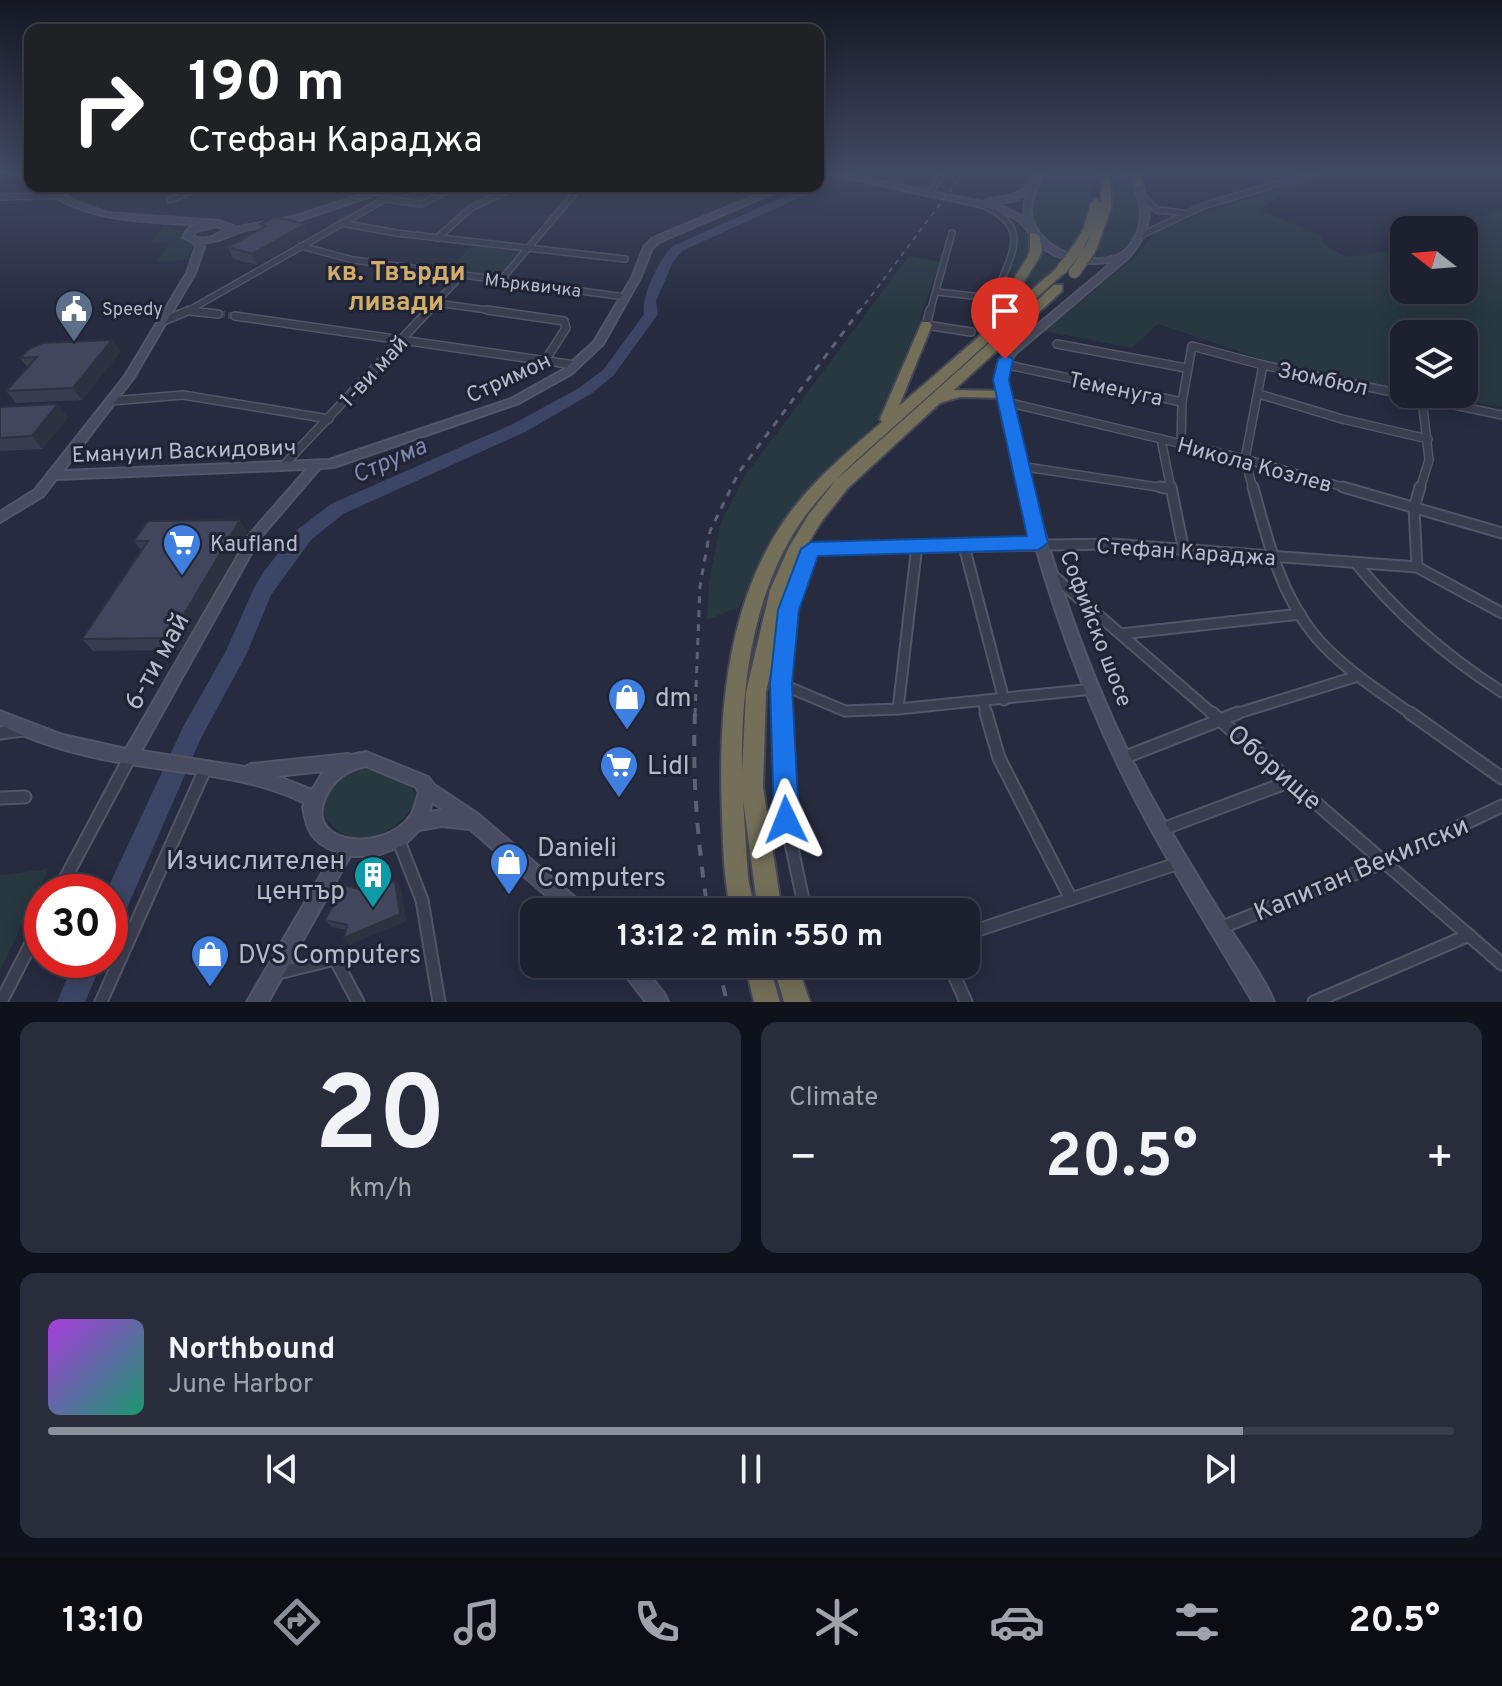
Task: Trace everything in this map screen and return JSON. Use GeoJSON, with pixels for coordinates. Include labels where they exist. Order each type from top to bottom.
{"type":"FeatureCollection","features":[{"type":"Feature","properties":{"kind":"highway"},"geometry":{"type":"LineString","coordinates":[[1086,252],[1091,219]]}},
{"type":"Feature","properties":{"kind":"highway"},"geometry":{"type":"LineString","coordinates":[[768,898],[752,787],[756,692],[779,590],[795,551],[815,518],[842,484],[921,413],[1086,252],[1101,219]]}},
{"type":"Feature","properties":{"kind":"highway"},"geometry":{"type":"LineString","coordinates":[[971,352],[1033,258],[1036,250],[1033,233]]}},
{"type":"Feature","properties":{"kind":"highway"},"geometry":{"type":"LineString","coordinates":[[739,898],[729,766],[737,670],[760,585],[778,545],[800,511],[828,478],[1068,271]]}},
{"type":"Feature","properties":{"kind":"highway"},"geometry":{"type":"LineString","coordinates":[[878,432],[893,408],[926,325]]}},
{"type":"Feature","properties":{"kind":"highway"},"geometry":{"type":"LineString","coordinates":[[921,413],[954,394],[1005,398]]}},
{"type":"Feature","properties":{"kind":"highway"},"geometry":{"type":"LineString","coordinates":[[761,978],[767,1002]]}},
{"type":"Feature","properties":{"kind":"highway"},"geometry":{"type":"LineString","coordinates":[[789,978],[797,1002]]}},
{"type":"Feature","properties":{"kind":"main road"},"geometry":{"type":"LineString","coordinates":[[145,219],[226,224],[269,219]]}},
{"type":"Feature","properties":{"kind":"main road"},"geometry":{"type":"LineString","coordinates":[[154,220],[179,226],[189,239],[196,241],[295,219]]}},
{"type":"Feature","properties":{"kind":"main road","name":"Стримон"},"geometry":{"type":"LineString","coordinates":[[316,466],[356,456],[515,401],[575,365],[598,344],[625,297],[648,247],[656,240],[707,219]]}},
{"type":"Feature","properties":{"kind":"main road"},"geometry":{"type":"LineString","coordinates":[[1021,219],[1054,252],[1125,256]]}},
{"type":"Feature","properties":{"kind":"main road"},"geometry":{"type":"LineString","coordinates":[[1029,219],[1033,233]]}},
{"type":"Feature","properties":{"kind":"main road"},"geometry":{"type":"LineString","coordinates":[[1003,364],[1012,351],[1125,256],[1142,235],[1146,219]]}},
{"type":"Feature","properties":{"kind":"main road"},"geometry":{"type":"LineString","coordinates":[[187,235],[193,229],[213,223]]}},
{"type":"Feature","properties":{"kind":"main road"},"geometry":{"type":"LineString","coordinates":[[199,254],[223,236],[230,228],[226,224]]}},
{"type":"Feature","properties":{"kind":"main road"},"geometry":{"type":"LineString","coordinates":[[0,518],[39,493],[111,401],[163,321],[199,254],[200,247],[196,241]]}},
{"type":"Feature","properties":{"kind":"main road"},"geometry":{"type":"LineString","coordinates":[[1086,252],[1101,269],[1099,278]]}},
{"type":"Feature","properties":{"kind":"main road","name":"Софийско шосе"},"geometry":{"type":"LineString","coordinates":[[1003,364],[1001,375],[1005,398],[1038,543],[1093,689],[1123,758],[1160,830],[1220,928],[1259,1000]]}},
{"type":"Feature","properties":{"kind":"main road","name":"Емануил Васкидович"},"geometry":{"type":"LineString","coordinates":[[55,475],[316,466]]}},
{"type":"Feature","properties":{"kind":"main road","name":"6-ти май"},"geometry":{"type":"LineString","coordinates":[[136,758],[255,536],[316,466]]}},
{"type":"Feature","properties":{"kind":"main road"},"geometry":{"type":"LineString","coordinates":[[0,718],[56,741],[136,758],[200,767],[244,771],[358,760],[379,762],[422,782],[563,898]]}},
{"type":"Feature","properties":{"kind":"main road"},"geometry":{"type":"LineString","coordinates":[[358,760],[338,768],[313,799],[311,813],[318,830],[330,842],[345,849],[374,848],[398,839],[417,822],[428,790]]}},
{"type":"Feature","properties":{"kind":"main road"},"geometry":{"type":"LineString","coordinates":[[244,771],[283,784],[313,799]]}},
{"type":"Feature","properties":{"kind":"main road"},"geometry":{"type":"LineString","coordinates":[[417,822],[442,818],[473,821]]}},
{"type":"Feature","properties":{"kind":"main road"},"geometry":{"type":"LineString","coordinates":[[257,1002],[345,849]]}},
{"type":"Feature","properties":{"kind":"main road"},"geometry":{"type":"LineString","coordinates":[[640,978],[658,1002]]}},
{"type":"Feature","properties":{"kind":"street"},"geometry":{"type":"LineString","coordinates":[[163,321],[189,311],[350,219]]}},
{"type":"Feature","properties":{"kind":"street"},"geometry":{"type":"LineString","coordinates":[[437,238],[459,219]]}},
{"type":"Feature","properties":{"kind":"street"},"geometry":{"type":"LineString","coordinates":[[500,281],[554,219]]}},
{"type":"Feature","properties":{"kind":"street"},"geometry":{"type":"LineString","coordinates":[[937,292],[980,298],[991,298],[996,294],[1014,236],[1012,223],[1008,219]]}},
{"type":"Feature","properties":{"kind":"street"},"geometry":{"type":"LineString","coordinates":[[1142,235],[1174,219]]}},
{"type":"Feature","properties":{"kind":"street"},"geometry":{"type":"LineString","coordinates":[[342,223],[437,238],[625,259]]}},
{"type":"Feature","properties":{"kind":"street"},"geometry":{"type":"LineString","coordinates":[[952,233],[926,325],[971,332]]}},
{"type":"Feature","properties":{"kind":"street","name":"Мърквичка"},"geometry":{"type":"LineString","coordinates":[[301,246],[353,260],[625,297]]}},
{"type":"Feature","properties":{"kind":"street","name":"1-ви май"},"geometry":{"type":"LineString","coordinates":[[284,465],[461,276]]}},
{"type":"Feature","properties":{"kind":"street"},"geometry":{"type":"LineString","coordinates":[[436,303],[564,321],[566,328],[546,359]]}},
{"type":"Feature","properties":{"kind":"street"},"geometry":{"type":"LineString","coordinates":[[189,311],[218,314]]}},
{"type":"Feature","properties":{"kind":"street"},"geometry":{"type":"LineString","coordinates":[[235,316],[575,365]]}},
{"type":"Feature","properties":{"kind":"street"},"geometry":{"type":"LineString","coordinates":[[1057,344],[1186,368],[1181,443]]}},
{"type":"Feature","properties":{"kind":"street","name":"Зюмбюл"},"geometry":{"type":"LineString","coordinates":[[1186,368],[1192,346],[1390,392]]}},
{"type":"Feature","properties":{"kind":"street","name":"Теменуга"},"geometry":{"type":"LineString","coordinates":[[1003,364],[1182,402]]}},
{"type":"Feature","properties":{"kind":"street"},"geometry":{"type":"LineString","coordinates":[[1263,365],[1245,459],[1272,558],[1300,614],[1324,646],[1358,676],[1502,778]]}},
{"type":"Feature","properties":{"kind":"street"},"geometry":{"type":"LineString","coordinates":[[1259,394],[1342,419],[1428,439]]}},
{"type":"Feature","properties":{"kind":"street","name":"Емануил Васкидович"},"geometry":{"type":"LineString","coordinates":[[111,401],[183,395],[329,419]]}},
{"type":"Feature","properties":{"kind":"street","name":"Никола Козлев"},"geometry":{"type":"LineString","coordinates":[[1005,398],[1245,459],[1502,533]]}},
{"type":"Feature","properties":{"kind":"street"},"geometry":{"type":"LineString","coordinates":[[1423,408],[1429,460],[1414,508],[1417,567],[1502,613]]}},
{"type":"Feature","properties":{"kind":"street","name":"Зюмбюл"},"geometry":{"type":"LineString","coordinates":[[1467,408],[1502,415]]}},
{"type":"Feature","properties":{"kind":"street"},"geometry":{"type":"LineString","coordinates":[[1161,439],[1184,551]]}},
{"type":"Feature","properties":{"kind":"street"},"geometry":{"type":"LineString","coordinates":[[1019,466],[1171,489]]}},
{"type":"Feature","properties":{"kind":"street","name":"Стефан Караджа"},"geometry":{"type":"LineString","coordinates":[[781,684],[789,610],[811,549],[1112,544],[1417,567]]}},
{"type":"Feature","properties":{"kind":"street"},"geometry":{"type":"LineString","coordinates":[[898,709],[917,545]]}},
{"type":"Feature","properties":{"kind":"street"},"geometry":{"type":"LineString","coordinates":[[964,546],[1004,700]]}},
{"type":"Feature","properties":{"kind":"street"},"geometry":{"type":"LineString","coordinates":[[1356,563],[1405,620],[1440,650],[1502,692]]}},
{"type":"Feature","properties":{"kind":"street","name":"Оборище"},"geometry":{"type":"LineString","coordinates":[[1048,571],[1502,964]]}},
{"type":"Feature","properties":{"kind":"street"},"geometry":{"type":"LineString","coordinates":[[1121,634],[1300,614]]}},
{"type":"Feature","properties":{"kind":"street"},"geometry":{"type":"LineString","coordinates":[[1123,758],[1219,719],[1358,676]]}},
{"type":"Feature","properties":{"kind":"street"},"geometry":{"type":"LineString","coordinates":[[803,898],[786,820],[781,684],[845,711],[1004,700],[1093,689]]}},
{"type":"Feature","properties":{"kind":"street"},"geometry":{"type":"LineString","coordinates":[[983,701],[999,758],[1071,899]]}},
{"type":"Feature","properties":{"kind":"street"},"geometry":{"type":"LineString","coordinates":[[0,733],[23,730]]}},
{"type":"Feature","properties":{"kind":"street","name":"6-ти май"},"geometry":{"type":"LineString","coordinates":[[68,874],[136,758]]}},
{"type":"Feature","properties":{"kind":"street"},"geometry":{"type":"LineString","coordinates":[[101,1002],[200,767]]}},
{"type":"Feature","properties":{"kind":"street"},"geometry":{"type":"LineString","coordinates":[[1160,830],[1291,781]]}},
{"type":"Feature","properties":{"kind":"street"},"geometry":{"type":"LineString","coordinates":[[0,798],[25,797]]}},
{"type":"Feature","properties":{"kind":"street","name":"Капитан Векилски"},"geometry":{"type":"LineString","coordinates":[[1220,928],[1384,862],[1502,806]]}},
{"type":"Feature","properties":{"kind":"street"},"geometry":{"type":"LineString","coordinates":[[398,839],[422,900],[439,1002]]}},
{"type":"Feature","properties":{"kind":"street"},"geometry":{"type":"LineString","coordinates":[[980,929],[1180,863]]}},
{"type":"Feature","properties":{"kind":"street"},"geometry":{"type":"LineString","coordinates":[[1314,1002],[1469,935]]}},
{"type":"Feature","properties":{"kind":"street"},"geometry":{"type":"LineString","coordinates":[[1,1002],[24,957]]}},
{"type":"Feature","properties":{"kind":"street"},"geometry":{"type":"LineString","coordinates":[[272,975],[335,959],[358,1002]]}},
{"type":"Feature","properties":{"kind":"street"},"geometry":{"type":"LineString","coordinates":[[955,978],[966,1002]]}},
{"type":"Feature","properties":{"kind":"shaded area"},"geometry":{"type":"Polygon","coordinates":[[[1017,219],[1026,228],[1029,241],[1027,254],[1014,282],[989,318],[1014,246],[1011,220],[1017,219]]]}},
{"type":"Feature","properties":{"kind":"shaded area"},"geometry":{"type":"Polygon","coordinates":[[[1033,219],[1085,219],[1068,254],[1044,238],[1033,219]]]}},
{"type":"Feature","properties":{"kind":"shaded area"},"geometry":{"type":"Polygon","coordinates":[[[1109,219],[1140,219],[1139,228],[1133,240],[1123,249],[1092,258],[1109,219]]]}},
{"type":"Feature","properties":{"kind":"shaded area"},"geometry":{"type":"Polygon","coordinates":[[[1188,219],[1281,219],[1321,235],[1323,243],[1345,257],[1390,251],[1390,304],[1478,304],[1478,219],[1502,219],[1502,407],[1478,403],[1478,320],[1390,320],[1390,388],[1264,360],[1158,324],[1132,348],[1044,331],[1139,254],[1157,229],[1188,219]]]}},
{"type":"Feature","properties":{"kind":"shaded area"},"geometry":{"type":"Polygon","coordinates":[[[164,225],[184,232],[182,237],[195,244],[187,260],[157,261],[170,242],[152,242],[164,225]]]}},
{"type":"Feature","properties":{"kind":"shaded area"},"geometry":{"type":"Polygon","coordinates":[[[475,243],[524,249],[498,279],[446,272],[475,243]]]}},
{"type":"Feature","properties":{"kind":"shaded area"},"geometry":{"type":"Polygon","coordinates":[[[1041,251],[1063,260],[994,325],[1025,281],[1041,251]]]}},
{"type":"Feature","properties":{"kind":"shaded area"},"geometry":{"type":"Polygon","coordinates":[[[909,256],[940,262],[883,416],[815,483],[775,534],[739,607],[707,620],[709,582],[721,522],[745,476],[909,256]]]}},
{"type":"Feature","properties":{"kind":"shaded area"},"geometry":{"type":"Polygon","coordinates":[[[358,766],[392,775],[408,785],[417,798],[399,822],[373,836],[345,834],[333,827],[323,813],[328,790],[358,766]]]}},
{"type":"Feature","properties":{"kind":"shaded area"},"geometry":{"type":"Polygon","coordinates":[[[48,869],[46,874],[24,874],[24,920],[0,971],[0,875],[48,869]]]}},
{"type":"Feature","properties":{"kind":"building"},"geometry":{"type":"Polygon","coordinates":[[[270,219],[282,219],[305,224],[252,254],[228,247],[266,226],[260,224],[270,219]]]}},
{"type":"Feature","properties":{"kind":"building"},"geometry":{"type":"Polygon","coordinates":[[[112,340],[73,388],[6,391],[37,357],[20,358],[29,349],[42,343],[112,340]]]}},
{"type":"Feature","properties":{"kind":"building"},"geometry":{"type":"Polygon","coordinates":[[[58,404],[32,436],[0,438],[0,407],[58,404]]]}},
{"type":"Feature","properties":{"kind":"building","name":"Kaufland"},"geometry":{"type":"Polygon","coordinates":[[[240,520],[170,638],[82,639],[148,541],[134,541],[148,521],[240,520]]]}},
{"type":"Feature","properties":{"kind":"building","name":"Изчислителен център"},"geometry":{"type":"Polygon","coordinates":[[[395,881],[400,914],[344,938],[347,925],[325,920],[344,885],[365,891],[395,881]]]}},
{"type":"Feature","properties":{"kind":"waterway","name":"Струма"},"geometry":{"type":"LineString","coordinates":[[128,874],[191,734],[235,655],[261,594],[271,576],[304,535],[337,509],[519,428],[585,391],[609,372],[651,314],[649,301],[677,248],[740,219]]}},
{"type":"Feature","properties":{"kind":"waterway","name":"Струма"},"geometry":{"type":"LineString","coordinates":[[71,1002],[81,978]]}},
{"type":"Feature","properties":{"kind":"tunnel"},"geometry":{"type":"LineString","coordinates":[[218,314],[235,316]]}},
{"type":"Feature","properties":{"kind":"railway"},"geometry":{"type":"LineString","coordinates":[[859,312],[929,219]]}},
{"type":"Feature","properties":{"kind":"railway"},"geometry":{"type":"LineString","coordinates":[[695,715],[700,586],[710,531],[739,472],[860,310]]}},
{"type":"Feature","properties":{"kind":"railway"},"geometry":{"type":"LineString","coordinates":[[695,713],[694,763],[706,898]]}},
{"type":"Feature","properties":{"kind":"railway"},"geometry":{"type":"LineString","coordinates":[[721,978],[727,1002]]}},
{"type":"Feature","properties":{"kind":"place","name":"Speedy"},"geometry":{"type":"Point","coordinates":[74,343]}},
{"type":"Feature","properties":{"kind":"place","name":"Kaufland"},"geometry":{"type":"Point","coordinates":[182,577]}},
{"type":"Feature","properties":{"kind":"place","name":"dm"},"geometry":{"type":"Point","coordinates":[627,731]}},
{"type":"Feature","properties":{"kind":"place","name":"Lidl"},"geometry":{"type":"Point","coordinates":[619,799]}},
{"type":"Feature","properties":{"kind":"place","name":"Danieli Computers"},"geometry":{"type":"Point","coordinates":[509,896]}},
{"type":"Feature","properties":{"kind":"place","name":"Изчислителен център"},"geometry":{"type":"Point","coordinates":[373,909]}},
{"type":"Feature","properties":{"kind":"place","name":"DVS Computers"},"geometry":{"type":"Point","coordinates":[210,988]}},
{"type":"Feature","properties":{"kind":"district","name":"кв. Твърди ливади"},"geometry":{"type":"Point","coordinates":[396,286]}},
{"type":"Feature","properties":{"kind":"route"},"geometry":{"type":"LineString","coordinates":[[786,820],[781,684],[789,610],[811,549],[1038,543],[1001,380],[1005,359]]}}]}
